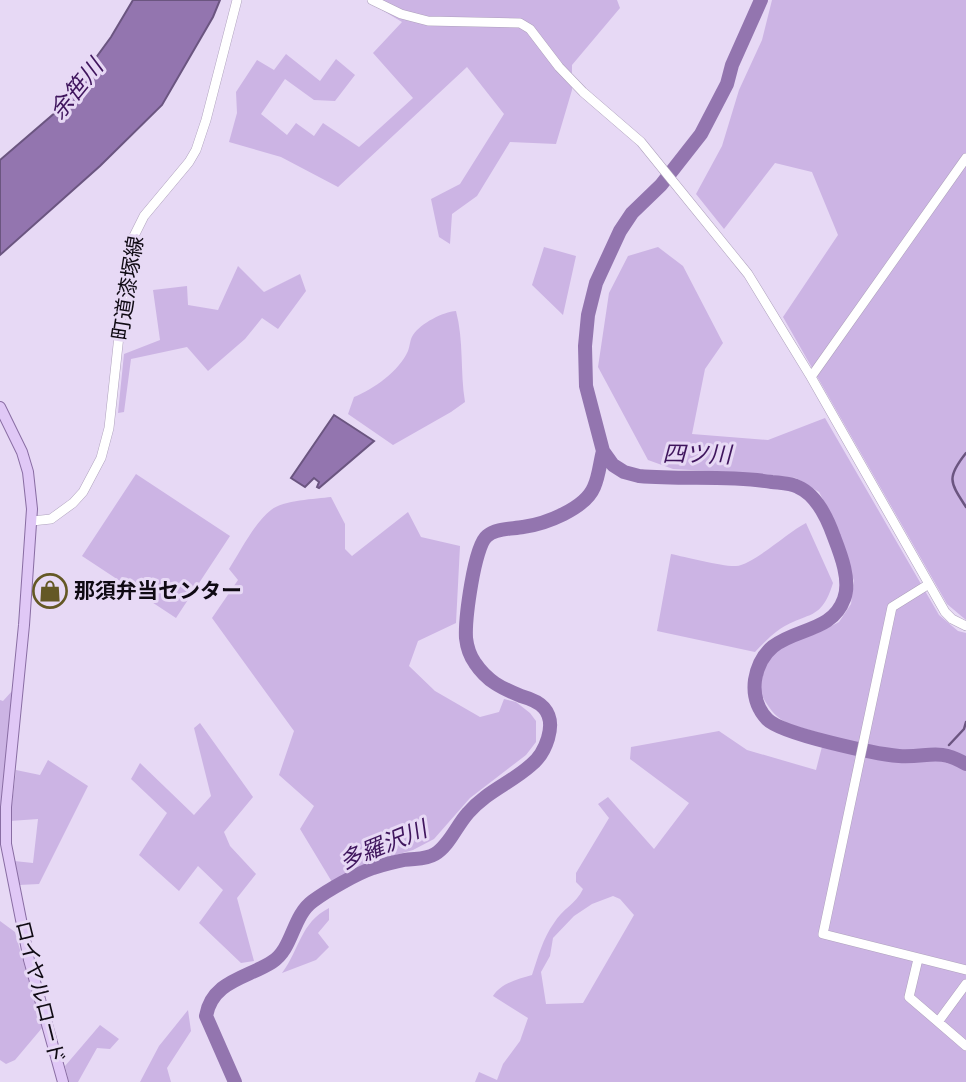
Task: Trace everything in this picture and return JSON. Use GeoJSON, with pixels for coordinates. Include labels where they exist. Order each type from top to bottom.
{"type":"FeatureCollection","features":[{"type":"Feature","properties":{"kind":"main road","name":"ロイヤルロード"},"geometry":{"type":"LineString","coordinates":[[0,407],[12,429],[28,472],[32,500],[29,568],[3,835],[29,960],[63,1082]]}},
{"type":"Feature","properties":{"kind":"street","name":"町道漆塚線"},"geometry":{"type":"LineString","coordinates":[[32,521],[51,520],[73,503],[83,492],[101,458],[108,428],[126,271],[133,238],[144,216],[196,150],[237,0]]}},
{"type":"Feature","properties":{"kind":"street"},"geometry":{"type":"LineString","coordinates":[[372,0],[401,14],[428,21],[520,23],[530,29],[559,67],[583,92],[641,142],[748,274],[811,377],[946,612],[952,619],[966,626]]}},
{"type":"Feature","properties":{"kind":"street"},"geometry":{"type":"LineString","coordinates":[[811,377],[966,158]]}},
{"type":"Feature","properties":{"kind":"street"},"geometry":{"type":"LineString","coordinates":[[929,584],[892,607],[823,934],[966,970]]}},
{"type":"Feature","properties":{"kind":"street"},"geometry":{"type":"LineString","coordinates":[[918,959],[909,997],[966,1046]]}},
{"type":"Feature","properties":{"kind":"street"},"geometry":{"type":"LineString","coordinates":[[938,1022],[966,984]]}},
{"type":"Feature","properties":{"kind":"shaded area"},"geometry":{"type":"Polygon","coordinates":[[[373,0],[617,0],[620,8],[572,65],[572,90],[556,144],[510,142],[477,196],[452,214],[450,244],[439,237],[431,199],[460,184],[504,114],[467,67],[338,187],[281,157],[229,142],[237,113],[236,92],[257,60],[274,70],[286,54],[320,81],[336,59],[355,75],[335,101],[314,100],[285,79],[261,114],[287,135],[296,123],[314,136],[323,123],[359,147],[413,98],[373,53],[402,22],[372,4],[373,0]]]}},
{"type":"Feature","properties":{"kind":"shaded area"},"geometry":{"type":"Polygon","coordinates":[[[772,0],[966,0],[966,620],[947,604],[783,317],[838,235],[812,172],[775,163],[724,229],[696,194],[722,146],[739,90],[762,40],[772,0]]]}},
{"type":"Feature","properties":{"kind":"shaded area"},"geometry":{"type":"Polygon","coordinates":[[[544,247],[576,256],[563,315],[532,285],[544,247]]]}},
{"type":"Feature","properties":{"kind":"shaded area"},"geometry":{"type":"Polygon","coordinates":[[[658,247],[683,266],[723,343],[705,369],[692,434],[768,440],[825,418],[939,615],[958,631],[966,633],[966,1082],[475,1082],[479,1072],[497,1080],[503,1064],[520,1041],[528,1018],[493,996],[505,985],[532,975],[550,929],[583,889],[576,882],[576,873],[609,818],[598,804],[608,797],[654,849],[689,803],[630,759],[631,747],[719,731],[747,750],[816,770],[825,735],[786,722],[773,712],[760,692],[762,675],[772,654],[791,639],[816,634],[839,622],[851,604],[854,581],[832,516],[819,492],[796,478],[673,469],[648,460],[598,367],[609,293],[628,256],[658,247]],[[613,896],[592,904],[574,916],[553,938],[550,956],[541,972],[546,1004],[583,1003],[634,915],[620,899],[613,896]]]}},
{"type":"Feature","properties":{"kind":"shaded area"},"geometry":{"type":"Polygon","coordinates":[[[238,266],[264,292],[300,274],[306,291],[278,329],[262,318],[245,339],[208,371],[187,347],[131,359],[124,412],[118,413],[124,354],[160,340],[153,290],[187,286],[188,305],[218,310],[238,266]]]}},
{"type":"Feature","properties":{"kind":"shaded area"},"geometry":{"type":"Polygon","coordinates":[[[456,311],[465,402],[393,445],[348,414],[354,397],[378,384],[399,365],[408,351],[412,337],[421,326],[445,313],[456,311]]]}},
{"type":"Feature","properties":{"kind":"shaded area"},"geometry":{"type":"Polygon","coordinates":[[[136,474],[230,536],[176,618],[82,556],[136,474]]]}},
{"type":"Feature","properties":{"kind":"shaded area"},"geometry":{"type":"Polygon","coordinates":[[[331,497],[345,524],[345,549],[352,556],[408,512],[421,537],[460,546],[456,623],[418,641],[409,666],[435,691],[480,717],[499,712],[504,699],[516,702],[536,721],[536,742],[526,755],[470,798],[434,839],[413,850],[368,863],[332,882],[300,829],[314,806],[279,775],[294,731],[212,618],[238,580],[229,569],[265,515],[283,504],[331,497]]]}},
{"type":"Feature","properties":{"kind":"shaded area"},"geometry":{"type":"Polygon","coordinates":[[[806,523],[833,583],[824,604],[818,610],[780,629],[755,652],[657,631],[671,554],[736,566],[752,560],[806,523]]]}},
{"type":"Feature","properties":{"kind":"shaded area"},"geometry":{"type":"Polygon","coordinates":[[[13,690],[0,811],[0,700],[3,701],[13,690]]]}},
{"type":"Feature","properties":{"kind":"shaded area"},"geometry":{"type":"Polygon","coordinates":[[[200,723],[253,797],[224,832],[230,846],[256,874],[237,898],[254,961],[241,963],[199,923],[223,890],[198,866],[179,891],[139,855],[167,813],[131,779],[140,763],[194,815],[211,796],[194,728],[200,723]]]}},
{"type":"Feature","properties":{"kind":"shaded area"},"geometry":{"type":"Polygon","coordinates":[[[48,760],[88,786],[39,884],[19,885],[14,861],[33,863],[38,819],[10,821],[16,770],[40,775],[48,760]]]}},
{"type":"Feature","properties":{"kind":"shaded area"},"geometry":{"type":"Polygon","coordinates":[[[329,908],[329,920],[318,933],[329,947],[316,960],[282,973],[306,929],[319,914],[329,908]]]}},
{"type":"Feature","properties":{"kind":"shaded area"},"geometry":{"type":"Polygon","coordinates":[[[0,921],[15,932],[42,1028],[15,1060],[6,1064],[0,1060],[0,921]]]}},
{"type":"Feature","properties":{"kind":"shaded area"},"geometry":{"type":"Polygon","coordinates":[[[188,1010],[191,1031],[167,1068],[171,1082],[140,1082],[159,1046],[188,1010]]]}},
{"type":"Feature","properties":{"kind":"shaded area"},"geometry":{"type":"Polygon","coordinates":[[[100,1025],[119,1039],[110,1049],[97,1048],[78,1082],[69,1082],[65,1066],[100,1025]]]}},
{"type":"Feature","properties":{"kind":"water","name":"余笹川"},"geometry":{"type":"Polygon","coordinates":[[[133,0],[220,0],[162,105],[100,166],[0,255],[0,160],[57,111],[111,37],[133,0]]]}},
{"type":"Feature","properties":{"kind":"water"},"geometry":{"type":"Polygon","coordinates":[[[334,415],[374,441],[319,488],[319,482],[314,478],[305,487],[291,478],[334,415]]]}},
{"type":"Feature","properties":{"kind":"waterway","name":"四ツ川"},"geometry":{"type":"LineString","coordinates":[[761,0],[732,65],[727,84],[701,134],[661,185],[632,213],[620,231],[596,283],[588,315],[585,346],[586,386],[603,451],[613,465],[624,472],[639,476],[755,480],[792,485],[811,496],[825,516],[837,544],[844,568],[846,592],[836,613],[825,622],[771,648],[761,661],[755,680],[758,706],[767,719],[790,731],[871,751],[899,756],[940,755],[966,764]]}},
{"type":"Feature","properties":{"kind":"waterway","name":"多羅沢川"},"geometry":{"type":"LineString","coordinates":[[235,1082],[206,1016],[215,995],[232,982],[279,956],[306,907],[326,892],[373,868],[435,854],[449,841],[475,805],[523,771],[541,754],[550,730],[550,722],[544,708],[495,683],[475,663],[469,651],[466,629],[474,568],[482,543],[491,533],[542,523],[582,502],[594,487],[603,451]]}},
{"type":"Feature","properties":{"kind":"waterway"},"geometry":{"type":"LineString","coordinates":[[966,453],[953,474],[956,492],[966,507]]}},
{"type":"Feature","properties":{"kind":"waterway"},"geometry":{"type":"LineString","coordinates":[[949,745],[964,729],[966,722]]}},
{"type":"Feature","properties":{"kind":"place","name":"那須弁当センター"},"geometry":{"type":"Point","coordinates":[50,591]}}]}
